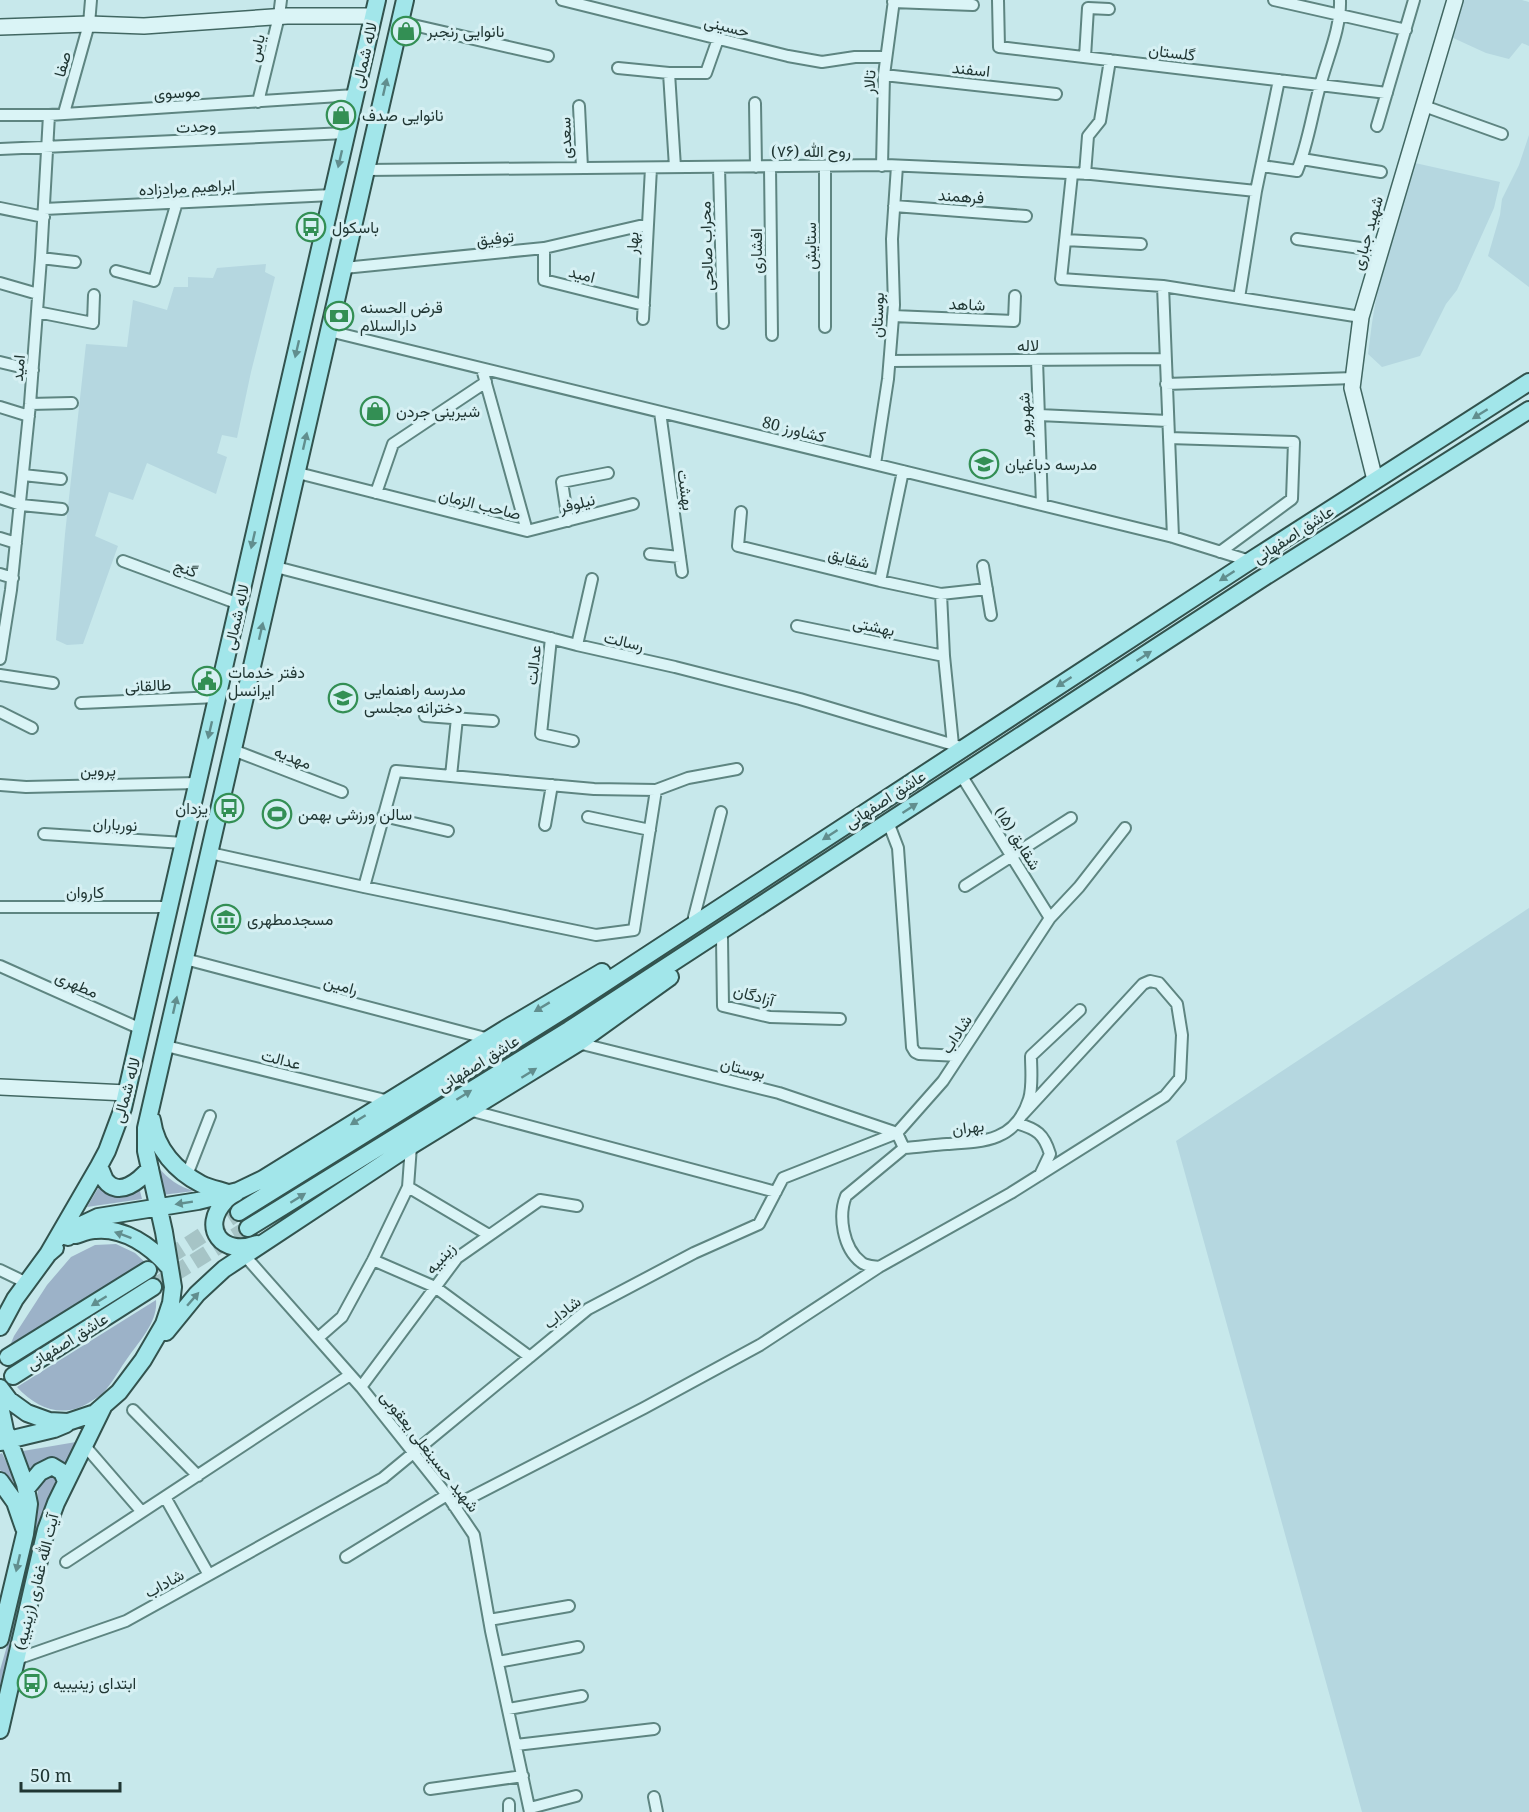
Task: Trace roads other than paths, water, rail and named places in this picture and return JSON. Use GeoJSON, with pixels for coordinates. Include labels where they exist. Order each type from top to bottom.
{"type":"FeatureCollection","features":[{"type":"Feature","properties":{"kind":"main road","name":"لاله شمالی"},"geometry":{"type":"LineString","coordinates":[[143,1360],[164,1324],[171,1303],[173,1287],[146,1151],[147,1128],[405,0]]}},
{"type":"Feature","properties":{"kind":"main road","name":"لاله شمالی"},"geometry":{"type":"LineString","coordinates":[[48,1254],[99,1166],[119,1119],[127,1093],[375,8]]}},
{"type":"Feature","properties":{"kind":"main road","name":"عاشق اصفهانی"},"geometry":{"type":"LineString","coordinates":[[239,1212],[565,1009],[791,860],[958,746],[1529,382]]}},
{"type":"Feature","properties":{"kind":"main road","name":"عاشق اصفهانی"},"geometry":{"type":"LineString","coordinates":[[248,1228],[569,1030],[1258,581],[1529,410]]}},
{"type":"Feature","properties":{"kind":"main road"},"geometry":{"type":"LineString","coordinates":[[224,667],[251,674]]}},
{"type":"Feature","properties":{"kind":"main road"},"geometry":{"type":"LineString","coordinates":[[0,1327],[15,1299],[48,1254],[81,1225],[98,1217],[233,1192],[263,1179],[489,1039],[791,860]]}},
{"type":"Feature","properties":{"kind":"main road"},"geometry":{"type":"LineString","coordinates":[[0,1388],[9,1400],[27,1413],[49,1421],[68,1422],[95,1413],[119,1392],[197,1294],[224,1269],[411,1146],[578,1043],[804,877]]}},
{"type":"Feature","properties":{"kind":"main road"},"geometry":{"type":"LineString","coordinates":[[151,1109],[154,1132],[164,1153],[180,1170],[202,1184],[233,1192]]}},
{"type":"Feature","properties":{"kind":"main road"},"geometry":{"type":"LineString","coordinates":[[99,1166],[106,1181],[116,1188],[126,1187],[139,1181],[150,1168]]}},
{"type":"Feature","properties":{"kind":"main road"},"geometry":{"type":"LineString","coordinates":[[233,1192],[225,1201],[215,1221],[222,1243],[235,1248],[249,1247],[270,1239]]}},
{"type":"Feature","properties":{"kind":"main road"},"geometry":{"type":"LineString","coordinates":[[68,1237],[94,1230],[116,1231],[139,1240],[157,1253],[170,1268]]}},
{"type":"Feature","properties":{"kind":"main road","name":"عاشق اصفهانی"},"geometry":{"type":"LineString","coordinates":[[8,1357],[148,1270]]}},
{"type":"Feature","properties":{"kind":"main road","name":"عاشق اصفهانی"},"geometry":{"type":"LineString","coordinates":[[13,1376],[153,1287]]}},
{"type":"Feature","properties":{"kind":"main road","name":"آیت الله غفاری (زینبیه)"},"geometry":{"type":"LineString","coordinates":[[0,1406],[5,1430],[4,1441],[26,1489],[29,1504],[25,1534],[0,1639]]}},
{"type":"Feature","properties":{"kind":"main road","name":"آیت الله غفاری (زینبیه)"},"geometry":{"type":"LineString","coordinates":[[0,1730],[46,1530],[66,1481],[103,1407]]}},
{"type":"Feature","properties":{"kind":"main road"},"geometry":{"type":"LineString","coordinates":[[4,1441],[54,1429],[78,1419]]}},
{"type":"Feature","properties":{"kind":"main road"},"geometry":{"type":"LineString","coordinates":[[26,1489],[40,1472],[52,1466],[62,1472],[66,1481]]}},
{"type":"Feature","properties":{"kind":"main road"},"geometry":{"type":"LineString","coordinates":[[0,1481],[15,1502],[25,1534]]}},
{"type":"Feature","properties":{"kind":"street","name":"صفا"},"geometry":{"type":"LineString","coordinates":[[64,113],[89,24],[91,0]]}},
{"type":"Feature","properties":{"kind":"street","name":"یاس"},"geometry":{"type":"LineString","coordinates":[[258,102],[281,0]]}},
{"type":"Feature","properties":{"kind":"street","name":"حسینی"},"geometry":{"type":"LineString","coordinates":[[562,0],[788,56],[822,62],[855,57],[886,57]]}},
{"type":"Feature","properties":{"kind":"street","name":"گلستان"},"geometry":{"type":"LineString","coordinates":[[998,0],[999,47],[1387,93]]}},
{"type":"Feature","properties":{"kind":"street"},"geometry":{"type":"LineString","coordinates":[[1274,0],[1406,30]]}},
{"type":"Feature","properties":{"kind":"street"},"geometry":{"type":"LineString","coordinates":[[1262,166],[1297,171],[1341,15],[1340,0]]}},
{"type":"Feature","properties":{"kind":"street"},"geometry":{"type":"LineString","coordinates":[[1377,126],[1414,0]]}},
{"type":"Feature","properties":{"kind":"street","name":"شهید جباری"},"geometry":{"type":"LineString","coordinates":[[1375,480],[1352,388],[1361,317],[1455,0]]}},
{"type":"Feature","properties":{"kind":"street"},"geometry":{"type":"LineString","coordinates":[[893,1],[973,5]]}},
{"type":"Feature","properties":{"kind":"street","name":"تالار"},"geometry":{"type":"LineString","coordinates":[[882,166],[884,75],[893,1]]}},
{"type":"Feature","properties":{"kind":"street"},"geometry":{"type":"LineString","coordinates":[[0,27],[89,24],[144,26],[375,8]]}},
{"type":"Feature","properties":{"kind":"street"},"geometry":{"type":"LineString","coordinates":[[1085,57],[1088,8],[1109,9]]}},
{"type":"Feature","properties":{"kind":"street"},"geometry":{"type":"LineString","coordinates":[[400,22],[548,56]]}},
{"type":"Feature","properties":{"kind":"street"},"geometry":{"type":"LineString","coordinates":[[618,68],[706,74],[718,39]]}},
{"type":"Feature","properties":{"kind":"street"},"geometry":{"type":"LineString","coordinates":[[1085,174],[1088,136],[1100,121],[1110,60]]}},
{"type":"Feature","properties":{"kind":"street"},"geometry":{"type":"LineString","coordinates":[[669,73],[675,167]]}},
{"type":"Feature","properties":{"kind":"street","name":"اسفند"},"geometry":{"type":"LineString","coordinates":[[884,75],[1056,94]]}},
{"type":"Feature","properties":{"kind":"street"},"geometry":{"type":"LineString","coordinates":[[1239,298],[1256,191],[1279,80]]}},
{"type":"Feature","properties":{"kind":"street","name":"موسوی"},"geometry":{"type":"LineString","coordinates":[[0,115],[49,115],[355,95]]}},
{"type":"Feature","properties":{"kind":"street"},"geometry":{"type":"LineString","coordinates":[[755,103],[756,167]]}},
{"type":"Feature","properties":{"kind":"street","name":"سعدی"},"geometry":{"type":"LineString","coordinates":[[579,106],[582,168]]}},
{"type":"Feature","properties":{"kind":"street"},"geometry":{"type":"LineString","coordinates":[[1424,106],[1502,134]]}},
{"type":"Feature","properties":{"kind":"street","name":"امید"},"geometry":{"type":"LineString","coordinates":[[0,659],[2,625],[13,578],[21,505],[33,370],[49,115]]}},
{"type":"Feature","properties":{"kind":"street","name":"وحدت"},"geometry":{"type":"LineString","coordinates":[[0,149],[346,134]]}},
{"type":"Feature","properties":{"kind":"street"},"geometry":{"type":"LineString","coordinates":[[1302,159],[1381,172]]}},
{"type":"Feature","properties":{"kind":"street","name":"افشاری"},"geometry":{"type":"LineString","coordinates":[[770,166],[771,335]]}},
{"type":"Feature","properties":{"kind":"street","name":"ستایش"},"geometry":{"type":"LineString","coordinates":[[825,166],[825,327]]}},
{"type":"Feature","properties":{"kind":"street","name":"روح الله (۷۶)"},"geometry":{"type":"LineString","coordinates":[[366,170],[897,166],[1085,174],[1256,191]]}},
{"type":"Feature","properties":{"kind":"street","name":"بوستان"},"geometry":{"type":"LineString","coordinates":[[875,464],[890,360],[894,305],[892,239],[897,166]]}},
{"type":"Feature","properties":{"kind":"street","name":"محراب صالحی"},"geometry":{"type":"LineString","coordinates":[[719,167],[723,323]]}},
{"type":"Feature","properties":{"kind":"street","name":"بهار"},"geometry":{"type":"LineString","coordinates":[[643,319],[651,168]]}},
{"type":"Feature","properties":{"kind":"street"},"geometry":{"type":"LineString","coordinates":[[1072,174],[1061,279],[1163,286],[1361,317]]}},
{"type":"Feature","properties":{"kind":"street","name":"ابراهیم مرادزاده"},"geometry":{"type":"LineString","coordinates":[[0,208],[44,213],[177,202],[332,195]]}},
{"type":"Feature","properties":{"kind":"street"},"geometry":{"type":"LineString","coordinates":[[116,271],[154,281],[177,202]]}},
{"type":"Feature","properties":{"kind":"street","name":"فرهمند"},"geometry":{"type":"LineString","coordinates":[[894,206],[1026,216]]}},
{"type":"Feature","properties":{"kind":"street","name":"توفیق"},"geometry":{"type":"LineString","coordinates":[[344,268],[544,248],[648,224]]}},
{"type":"Feature","properties":{"kind":"street"},"geometry":{"type":"LineString","coordinates":[[1296,239],[1381,251]]}},
{"type":"Feature","properties":{"kind":"street"},"geometry":{"type":"LineString","coordinates":[[1065,240],[1141,244]]}},
{"type":"Feature","properties":{"kind":"street","name":"امید"},"geometry":{"type":"LineString","coordinates":[[544,248],[544,279],[644,305]]}},
{"type":"Feature","properties":{"kind":"street"},"geometry":{"type":"LineString","coordinates":[[41,258],[75,262]]}},
{"type":"Feature","properties":{"kind":"street"},"geometry":{"type":"LineString","coordinates":[[0,283],[38,294]]}},
{"type":"Feature","properties":{"kind":"street"},"geometry":{"type":"LineString","coordinates":[[1163,286],[1173,537]]}},
{"type":"Feature","properties":{"kind":"street"},"geometry":{"type":"LineString","coordinates":[[37,312],[93,323],[94,295]]}},
{"type":"Feature","properties":{"kind":"street","name":"شاهد"},"geometry":{"type":"LineString","coordinates":[[893,316],[1014,321],[1015,296]]}},
{"type":"Feature","properties":{"kind":"street","name":"کشاورز 80"},"geometry":{"type":"LineString","coordinates":[[329,331],[1173,537],[1250,561]]}},
{"type":"Feature","properties":{"kind":"street","name":"لاله"},"geometry":{"type":"LineString","coordinates":[[890,360],[1166,359]]}},
{"type":"Feature","properties":{"kind":"street","name":"شهریور"},"geometry":{"type":"LineString","coordinates":[[1037,360],[1042,505]]}},
{"type":"Feature","properties":{"kind":"street"},"geometry":{"type":"LineString","coordinates":[[0,362],[33,370]]}},
{"type":"Feature","properties":{"kind":"street","name":"صاحب الزمان"},"geometry":{"type":"LineString","coordinates":[[298,473],[527,531],[482,369]]}},
{"type":"Feature","properties":{"kind":"street"},"geometry":{"type":"LineString","coordinates":[[1166,384],[1354,378]]}},
{"type":"Feature","properties":{"kind":"street"},"geometry":{"type":"LineString","coordinates":[[376,493],[393,444],[486,382]]}},
{"type":"Feature","properties":{"kind":"street"},"geometry":{"type":"LineString","coordinates":[[30,404],[72,403]]}},
{"type":"Feature","properties":{"kind":"street"},"geometry":{"type":"LineString","coordinates":[[0,407],[29,416]]}},
{"type":"Feature","properties":{"kind":"street","name":"بهشت"},"geometry":{"type":"LineString","coordinates":[[660,412],[682,572]]}},
{"type":"Feature","properties":{"kind":"street"},"geometry":{"type":"LineString","coordinates":[[1039,415],[1168,421]]}},
{"type":"Feature","properties":{"kind":"street"},"geometry":{"type":"LineString","coordinates":[[1169,438],[1294,442],[1293,499],[1220,552]]}},
{"type":"Feature","properties":{"kind":"street"},"geometry":{"type":"LineString","coordinates":[[880,581],[903,471]]}},
{"type":"Feature","properties":{"kind":"street"},"geometry":{"type":"LineString","coordinates":[[568,520],[562,482],[608,473]]}},
{"type":"Feature","properties":{"kind":"street"},"geometry":{"type":"LineString","coordinates":[[23,475],[61,480]]}},
{"type":"Feature","properties":{"kind":"street"},"geometry":{"type":"LineString","coordinates":[[0,498],[21,505],[62,509]]}},
{"type":"Feature","properties":{"kind":"street","name":"نیلوفر"},"geometry":{"type":"LineString","coordinates":[[527,531],[633,504]]}},
{"type":"Feature","properties":{"kind":"street","name":"شقایق"},"geometry":{"type":"LineString","coordinates":[[741,513],[738,546],[941,594],[987,589]]}},
{"type":"Feature","properties":{"kind":"street"},"geometry":{"type":"LineString","coordinates":[[0,538],[16,543]]}},
{"type":"Feature","properties":{"kind":"street"},"geometry":{"type":"LineString","coordinates":[[650,554],[680,557]]}},
{"type":"Feature","properties":{"kind":"street","name":"گنج"},"geometry":{"type":"LineString","coordinates":[[123,561],[238,604]]}},
{"type":"Feature","properties":{"kind":"street"},"geometry":{"type":"LineString","coordinates":[[983,566],[991,615]]}},
{"type":"Feature","properties":{"kind":"street","name":"رسالت"},"geometry":{"type":"LineString","coordinates":[[276,567],[577,645],[800,699],[958,746]]}},
{"type":"Feature","properties":{"kind":"street"},"geometry":{"type":"LineString","coordinates":[[0,574],[13,578]]}},
{"type":"Feature","properties":{"kind":"street"},"geometry":{"type":"LineString","coordinates":[[577,645],[592,579]]}},
{"type":"Feature","properties":{"kind":"street"},"geometry":{"type":"LineString","coordinates":[[941,594],[944,656],[958,746]]}},
{"type":"Feature","properties":{"kind":"street","name":"بهشتی"},"geometry":{"type":"LineString","coordinates":[[797,626],[944,656]]}},
{"type":"Feature","properties":{"kind":"street","name":"عدالت"},"geometry":{"type":"LineString","coordinates":[[551,638],[541,734],[573,741]]}},
{"type":"Feature","properties":{"kind":"street"},"geometry":{"type":"LineString","coordinates":[[0,675],[53,683]]}},
{"type":"Feature","properties":{"kind":"street","name":"طالقانی"},"geometry":{"type":"LineString","coordinates":[[81,703],[217,697]]}},
{"type":"Feature","properties":{"kind":"street"},"geometry":{"type":"LineString","coordinates":[[0,712],[33,728]]}},
{"type":"Feature","properties":{"kind":"street"},"geometry":{"type":"LineString","coordinates":[[425,716],[493,721]]}},
{"type":"Feature","properties":{"kind":"street"},"geometry":{"type":"LineString","coordinates":[[451,776],[457,718]]}},
{"type":"Feature","properties":{"kind":"street","name":"مهدیه"},"geometry":{"type":"LineString","coordinates":[[233,750],[342,792]]}},
{"type":"Feature","properties":{"kind":"street"},"geometry":{"type":"LineString","coordinates":[[364,887],[396,771],[594,789],[656,790],[688,778],[737,769]]}},
{"type":"Feature","properties":{"kind":"street","name":"شقایق (۱۵)"},"geometry":{"type":"LineString","coordinates":[[961,775],[1050,918]]}},
{"type":"Feature","properties":{"kind":"street","name":"پروین"},"geometry":{"type":"LineString","coordinates":[[1,789],[197,783]]}},
{"type":"Feature","properties":{"kind":"street"},"geometry":{"type":"LineString","coordinates":[[545,825],[552,785]]}},
{"type":"Feature","properties":{"kind":"street"},"geometry":{"type":"LineString","coordinates":[[210,853],[596,935],[634,930],[656,790]]}},
{"type":"Feature","properties":{"kind":"street"},"geometry":{"type":"LineString","coordinates":[[694,917],[721,812]]}},
{"type":"Feature","properties":{"kind":"street"},"geometry":{"type":"LineString","coordinates":[[383,816],[448,831]]}},
{"type":"Feature","properties":{"kind":"street"},"geometry":{"type":"LineString","coordinates":[[588,817],[650,830]]}},
{"type":"Feature","properties":{"kind":"street"},"geometry":{"type":"LineString","coordinates":[[965,886],[1071,819]]}},
{"type":"Feature","properties":{"kind":"street"},"geometry":{"type":"LineString","coordinates":[[888,822],[898,848],[912,1047],[919,1054],[959,1056]]}},
{"type":"Feature","properties":{"kind":"street","name":"شاداب"},"geometry":{"type":"LineString","coordinates":[[17,1659],[126,1621],[383,1478],[588,1309],[694,1253],[759,1224],[783,1178],[897,1133],[943,1081],[1050,918],[1079,887],[1125,828]]}},
{"type":"Feature","properties":{"kind":"street","name":"نورباران"},"geometry":{"type":"LineString","coordinates":[[44,834],[184,843]]}},
{"type":"Feature","properties":{"kind":"street","name":"کاروان"},"geometry":{"type":"LineString","coordinates":[[0,907],[169,907]]}},
{"type":"Feature","properties":{"kind":"street","name":"آزادگان"},"geometry":{"type":"LineString","coordinates":[[722,938],[723,1006],[770,1017],[840,1019]]}},
{"type":"Feature","properties":{"kind":"street","name":"رامین"},"geometry":{"type":"LineString","coordinates":[[186,959],[489,1039]]}},
{"type":"Feature","properties":{"kind":"street","name":"مطهری"},"geometry":{"type":"LineString","coordinates":[[0,966],[141,1029]]}},
{"type":"Feature","properties":{"kind":"street","name":"بهران"},"geometry":{"type":"LineString","coordinates":[[904,1148],[981,1142],[1000,1137],[1020,1119],[1143,984],[1150,981],[1159,984],[1177,1004],[1182,1035],[1180,1077],[1177,1083],[1165,1096],[1040,1175]]}},
{"type":"Feature","properties":{"kind":"street"},"geometry":{"type":"LineString","coordinates":[[454,1506],[644,1408],[750,1350],[879,1267],[1040,1175],[1050,1155],[1045,1138],[1020,1119],[1030,1097],[1031,1056],[1080,1010]]}},
{"type":"Feature","properties":{"kind":"street","name":"بوستان"},"geometry":{"type":"LineString","coordinates":[[578,1043],[779,1093],[897,1133]]}},
{"type":"Feature","properties":{"kind":"street","name":"عدالت"},"geometry":{"type":"LineString","coordinates":[[166,1046],[390,1101]]}},
{"type":"Feature","properties":{"kind":"street"},"geometry":{"type":"LineString","coordinates":[[0,1087],[127,1093]]}},
{"type":"Feature","properties":{"kind":"street"},"geometry":{"type":"LineString","coordinates":[[469,1110],[776,1192]]}},
{"type":"Feature","properties":{"kind":"street"},"geometry":{"type":"LineString","coordinates":[[187,1175],[210,1116]]}},
{"type":"Feature","properties":{"kind":"street"},"geometry":{"type":"LineString","coordinates":[[879,1267],[862,1264],[852,1252],[844,1231],[841,1208],[846,1196],[904,1148],[897,1133]]}},
{"type":"Feature","properties":{"kind":"street"},"geometry":{"type":"LineString","coordinates":[[318,1338],[342,1317],[373,1260],[408,1187],[411,1146]]}},
{"type":"Feature","properties":{"kind":"street"},"geometry":{"type":"LineString","coordinates":[[408,1187],[489,1235]]}},
{"type":"Feature","properties":{"kind":"street","name":"زینبیه"},"geometry":{"type":"LineString","coordinates":[[361,1387],[456,1257],[540,1200],[577,1206]]}},
{"type":"Feature","properties":{"kind":"street","name":"شهید حسینعلی یعقوبی"},"geometry":{"type":"LineString","coordinates":[[244,1256],[361,1387],[447,1495],[474,1534],[489,1620],[530,1810]]}},
{"type":"Feature","properties":{"kind":"street"},"geometry":{"type":"LineString","coordinates":[[373,1260],[435,1287],[530,1357]]}},
{"type":"Feature","properties":{"kind":"street"},"geometry":{"type":"LineString","coordinates":[[0,1270],[27,1283]]}},
{"type":"Feature","properties":{"kind":"street"},"geometry":{"type":"LineString","coordinates":[[66,1563],[350,1375]]}},
{"type":"Feature","properties":{"kind":"street"},"geometry":{"type":"LineString","coordinates":[[133,1410],[198,1476]]}},
{"type":"Feature","properties":{"kind":"street"},"geometry":{"type":"LineString","coordinates":[[85,1446],[142,1512]]}},
{"type":"Feature","properties":{"kind":"street"},"geometry":{"type":"LineString","coordinates":[[346,1557],[447,1495]]}},
{"type":"Feature","properties":{"kind":"street"},"geometry":{"type":"LineString","coordinates":[[165,1497],[209,1575]]}},
{"type":"Feature","properties":{"kind":"street"},"geometry":{"type":"LineString","coordinates":[[489,1620],[569,1606]]}},
{"type":"Feature","properties":{"kind":"street"},"geometry":{"type":"LineString","coordinates":[[498,1662],[578,1647]]}},
{"type":"Feature","properties":{"kind":"street"},"geometry":{"type":"LineString","coordinates":[[508,1709],[582,1696]]}},
{"type":"Feature","properties":{"kind":"street"},"geometry":{"type":"LineString","coordinates":[[516,1745],[654,1729]]}},
{"type":"Feature","properties":{"kind":"street"},"geometry":{"type":"LineString","coordinates":[[430,1789],[522,1776]]}},
{"type":"Feature","properties":{"kind":"street"},"geometry":{"type":"LineString","coordinates":[[530,1810],[576,1796]]}},
{"type":"Feature","properties":{"kind":"street"},"geometry":{"type":"LineString","coordinates":[[654,1797],[657,1812]]}},
{"type":"Feature","properties":{"kind":"tunnel"},"geometry":{"type":"LineString","coordinates":[[148,1270],[239,1212]]}},
{"type":"Feature","properties":{"kind":"tunnel"},"geometry":{"type":"LineString","coordinates":[[153,1287],[248,1228]]}},
{"type":"Feature","properties":{"kind":"place","name":"نانوایی رنجبر"},"geometry":{"type":"Point","coordinates":[406,31]}},
{"type":"Feature","properties":{"kind":"place","name":"نانوایی صدف"},"geometry":{"type":"Point","coordinates":[341,115]}},
{"type":"Feature","properties":{"kind":"place","name":"باسکول"},"geometry":{"type":"Point","coordinates":[311,227]}},
{"type":"Feature","properties":{"kind":"place","name":"قرض الحسنه دارالسلام"},"geometry":{"type":"Point","coordinates":[339,316]}},
{"type":"Feature","properties":{"kind":"place","name":"شیرینی جردن"},"geometry":{"type":"Point","coordinates":[375,411]}},
{"type":"Feature","properties":{"kind":"place","name":"مدرسه دباغیان"},"geometry":{"type":"Point","coordinates":[984,464]}},
{"type":"Feature","properties":{"kind":"place","name":"دفتر خدمات ایرانسل"},"geometry":{"type":"Point","coordinates":[207,681]}},
{"type":"Feature","properties":{"kind":"place","name":"مدرسه راهنمایی دخترانه مجلسی"},"geometry":{"type":"Point","coordinates":[343,698]}},
{"type":"Feature","properties":{"kind":"place","name":"یزدان"},"geometry":{"type":"Point","coordinates":[229,808]}},
{"type":"Feature","properties":{"kind":"place","name":"سالن ورزشی بهمن"},"geometry":{"type":"Point","coordinates":[277,814]}},
{"type":"Feature","properties":{"kind":"place","name":"مسجدمطهری"},"geometry":{"type":"Point","coordinates":[226,919]}},
{"type":"Feature","properties":{"kind":"place","name":"ابتدای زینیبیه"},"geometry":{"type":"Point","coordinates":[32,1683]}}]}
